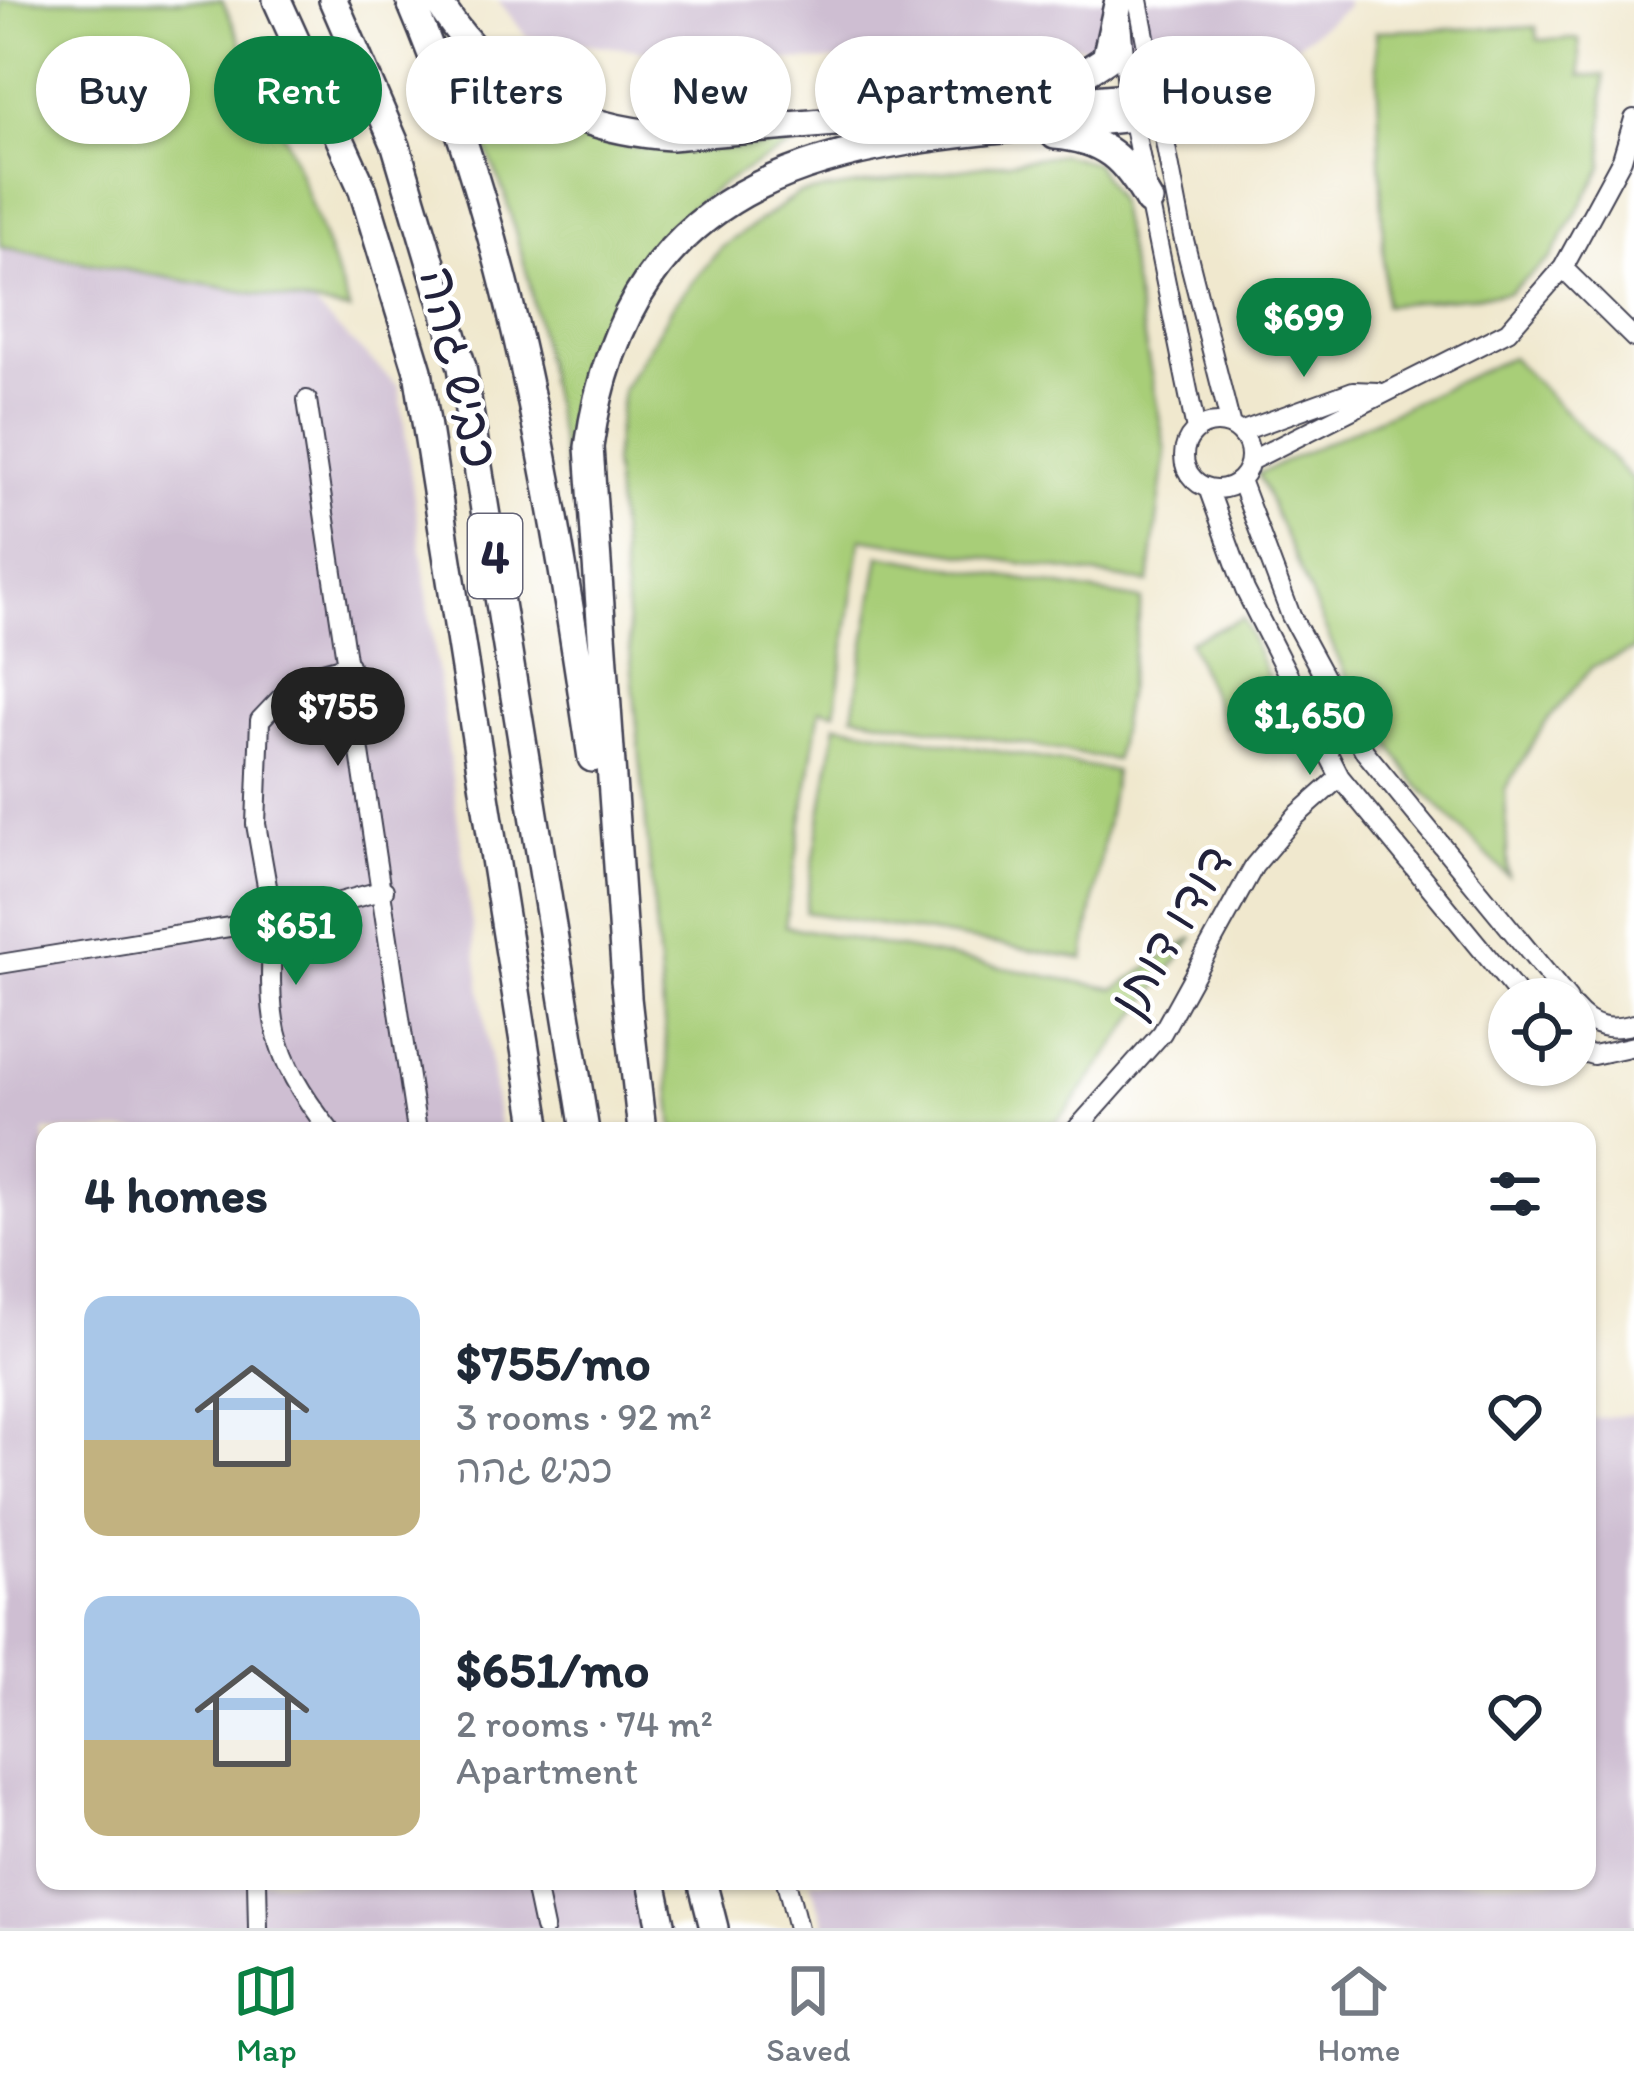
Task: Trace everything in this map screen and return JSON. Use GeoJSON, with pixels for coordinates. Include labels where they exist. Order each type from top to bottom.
{"type":"FeatureCollection","features":[{"type":"Feature","properties":{"kind":"highway"},"geometry":{"type":"LineString","coordinates":[[267,0],[288,36]]}},
{"type":"Feature","properties":{"kind":"highway","name":"כביש גהה"},"geometry":{"type":"LineString","coordinates":[[277,0],[294,36]]}},
{"type":"Feature","properties":{"kind":"highway","name":"כביש גהה"},"geometry":{"type":"LineString","coordinates":[[333,0],[396,146],[462,367],[584,1122]]}},
{"type":"Feature","properties":{"kind":"highway"},"geometry":{"type":"LineString","coordinates":[[410,0],[480,195],[541,432],[627,996]]}},
{"type":"Feature","properties":{"kind":"highway"},"geometry":{"type":"LineString","coordinates":[[437,0],[452,25],[514,88],[593,126],[671,136],[815,123]]}},
{"type":"Feature","properties":{"kind":"highway"},"geometry":{"type":"LineString","coordinates":[[1095,66],[1106,59],[1119,0]]}},
{"type":"Feature","properties":{"kind":"highway"},"geometry":{"type":"LineString","coordinates":[[1095,142],[1131,170],[1149,202]]}},
{"type":"Feature","properties":{"kind":"highway","name":"כביש גהה"},"geometry":{"type":"LineString","coordinates":[[344,144],[363,190],[418,370],[537,1122]]}},
{"type":"Feature","properties":{"kind":"highway"},"geometry":{"type":"LineString","coordinates":[[641,1122],[627,996],[590,489],[590,447],[606,370],[644,292],[672,254],[739,194],[814,159],[871,144]]}},
{"type":"Feature","properties":{"kind":"highway"},"geometry":{"type":"LineString","coordinates":[[654,1890],[662,1928]]}},
{"type":"Feature","properties":{"kind":"highway"},"geometry":{"type":"LineString","coordinates":[[704,1890],[714,1928]]}},
{"type":"Feature","properties":{"kind":"street"},"geometry":{"type":"LineString","coordinates":[[1119,0],[1126,36]]}},
{"type":"Feature","properties":{"kind":"street"},"geometry":{"type":"LineString","coordinates":[[1138,0],[1139,36]]}},
{"type":"Feature","properties":{"kind":"street"},"geometry":{"type":"LineString","coordinates":[[1208,488],[1240,480],[1250,461],[1359,410],[1378,392],[1508,331],[1563,268],[1622,159],[1634,119]]}},
{"type":"Feature","properties":{"kind":"street"},"geometry":{"type":"LineString","coordinates":[[1144,144],[1149,202],[1196,430]]}},
{"type":"Feature","properties":{"kind":"street"},"geometry":{"type":"LineString","coordinates":[[1152,144],[1236,429],[1250,461]]}},
{"type":"Feature","properties":{"kind":"street"},"geometry":{"type":"LineString","coordinates":[[1563,268],[1634,338]]}},
{"type":"Feature","properties":{"kind":"street"},"geometry":{"type":"LineString","coordinates":[[1378,392],[1353,391],[1236,429],[1211,423],[1196,430],[1187,442],[1184,464],[1208,488],[1245,590],[1340,778],[1505,978]]}},
{"type":"Feature","properties":{"kind":"street"},"geometry":{"type":"LineString","coordinates":[[308,400],[416,1122]]}},
{"type":"Feature","properties":{"kind":"street"},"geometry":{"type":"LineString","coordinates":[[1240,480],[1291,616],[1365,752],[1551,978]]}},
{"type":"Feature","properties":{"kind":"street"},"geometry":{"type":"LineString","coordinates":[[323,1122],[291,1081],[268,1004],[273,920],[256,824],[260,720],[300,678],[349,665]]}},
{"type":"Feature","properties":{"kind":"street","name":"דודו דותן"},"geometry":{"type":"LineString","coordinates":[[1083,1122],[1162,1033],[1254,866],[1296,816],[1340,778]]}},
{"type":"Feature","properties":{"kind":"street"},"geometry":{"type":"LineString","coordinates":[[0,964],[273,920],[384,890]]}},
{"type":"Feature","properties":{"kind":"street"},"geometry":{"type":"LineString","coordinates":[[1596,1024],[1612,1030],[1634,1024]]}},
{"type":"Feature","properties":{"kind":"street"},"geometry":{"type":"LineString","coordinates":[[1596,1054],[1634,1046]]}},
{"type":"Feature","properties":{"kind":"street"},"geometry":{"type":"LineString","coordinates":[[257,1890],[258,1928]]}},
{"type":"Feature","properties":{"kind":"street"},"geometry":{"type":"LineString","coordinates":[[536,1890],[544,1928]]}},
{"type":"Feature","properties":{"kind":"street"},"geometry":{"type":"LineString","coordinates":[[788,1890],[798,1928]]}},
{"type":"Feature","properties":{"kind":"shaded area"},"geometry":{"type":"Polygon","coordinates":[[[498,0],[1345,0],[1347,7],[1308,36],[1119,36],[1119,54],[1095,49],[1095,36],[815,36],[815,60],[791,60],[791,36],[630,36],[630,49],[606,46],[606,36],[526,36],[498,0]]]}},
{"type":"Feature","properties":{"kind":"shaded area"},"geometry":{"type":"Polygon","coordinates":[[[0,245],[307,299],[399,387],[499,1122],[36,1122],[36,1890],[651,1890],[658,1928],[0,1928],[0,245]]]}},
{"type":"Feature","properties":{"kind":"shaded area"},"geometry":{"type":"Polygon","coordinates":[[[1634,1414],[1634,1928],[826,1928],[813,1890],[1596,1890],[1596,1418],[1634,1414]]]}},
{"type":"Feature","properties":{"kind":"green space"},"geometry":{"type":"Polygon","coordinates":[[[0,0],[222,0],[238,36],[214,36],[214,144],[288,144],[350,311],[0,247],[0,0]]]}},
{"type":"Feature","properties":{"kind":"green space"},"geometry":{"type":"Polygon","coordinates":[[[1536,27],[1538,40],[1579,39],[1581,76],[1604,75],[1603,167],[1551,258],[1508,293],[1385,305],[1376,31],[1536,27]]]}},
{"type":"Feature","properties":{"kind":"green space"},"geometry":{"type":"Polygon","coordinates":[[[800,142],[740,173],[692,207],[654,243],[625,283],[604,328],[589,379],[572,502],[529,281],[505,195],[484,144],[606,143],[694,149],[800,142]]]}},
{"type":"Feature","properties":{"kind":"green space"},"geometry":{"type":"Polygon","coordinates":[[[1061,154],[1095,163],[1117,200],[1166,451],[1149,583],[861,538],[835,712],[820,709],[785,926],[1115,989],[1194,937],[1055,1122],[673,1122],[613,462],[623,389],[675,303],[721,248],[798,194],[1061,154]]]}},
{"type":"Feature","properties":{"kind":"green space"},"geometry":{"type":"Polygon","coordinates":[[[1511,357],[1634,481],[1634,650],[1592,667],[1544,725],[1505,789],[1508,876],[1414,781],[1348,681],[1258,474],[1511,357]]]}},
{"type":"Feature","properties":{"kind":"green space"},"geometry":{"type":"Polygon","coordinates":[[[880,555],[1142,600],[1115,760],[853,715],[880,555]]]}},
{"type":"Feature","properties":{"kind":"green space"},"geometry":{"type":"Polygon","coordinates":[[[1243,618],[1279,704],[1225,727],[1189,641],[1243,618]]]}},
{"type":"Feature","properties":{"kind":"green space"},"geometry":{"type":"Polygon","coordinates":[[[836,724],[1115,771],[1084,959],[805,912],[836,724]]]}}]}
